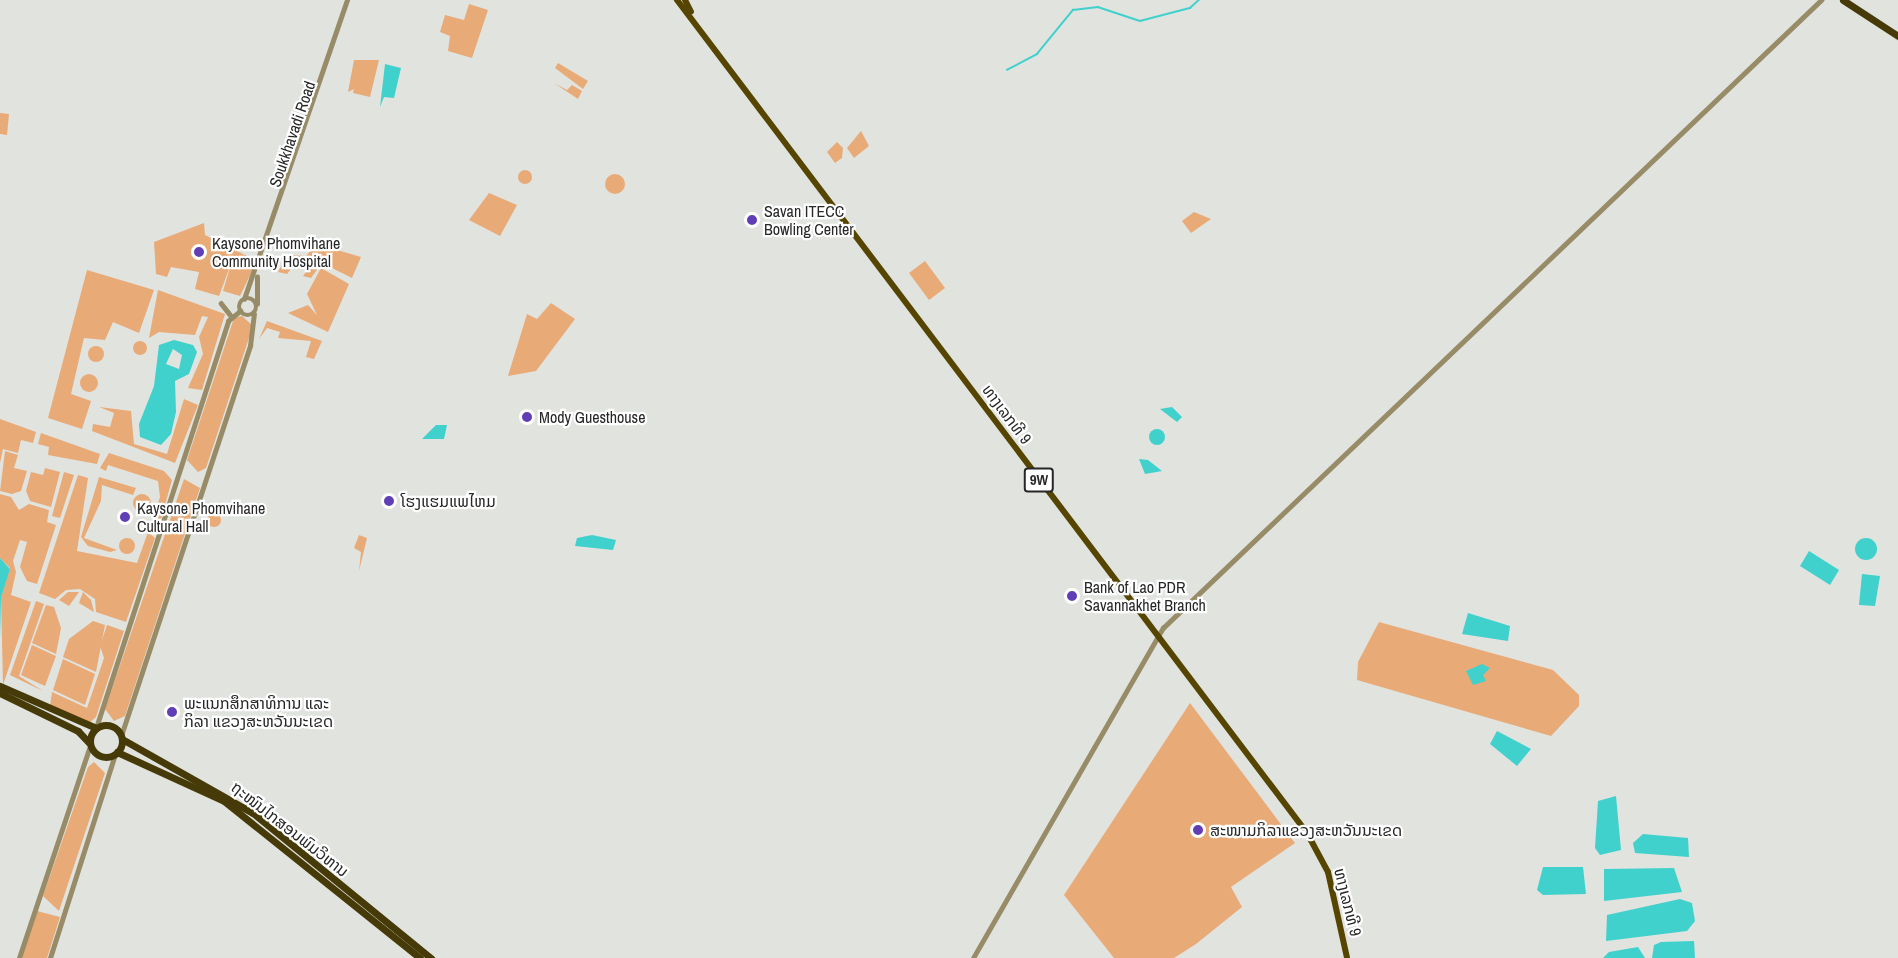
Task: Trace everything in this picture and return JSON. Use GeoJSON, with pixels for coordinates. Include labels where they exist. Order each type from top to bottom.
{"type":"FeatureCollection","features":[{"type":"Feature","properties":{"kind":"highway"},"geometry":{"type":"LineString","coordinates":[[1843,0],[1898,36]]}},
{"type":"Feature","properties":{"kind":"highway"},"geometry":{"type":"LineString","coordinates":[[0,686],[40,709],[90,744],[100,756],[116,753],[121,737],[111,725],[96,728],[40,709],[0,693]]}},
{"type":"Feature","properties":{"kind":"highway"},"geometry":{"type":"LineString","coordinates":[[90,744],[96,728]]}},
{"type":"Feature","properties":{"kind":"highway","name":"ຖະໜົນໄກສອນພົມວິຫານ"},"geometry":{"type":"LineString","coordinates":[[121,737],[228,796],[420,958]]}},
{"type":"Feature","properties":{"kind":"highway","name":"ຖະໜົນໄກສອນພົມວິຫານ"},"geometry":{"type":"LineString","coordinates":[[116,753],[224,801],[431,958]]}},
{"type":"Feature","properties":{"kind":"main road","name":"ທາງເລກທີ 9"},"geometry":{"type":"LineString","coordinates":[[676,0],[694,18],[1306,833],[1328,872],[1347,958]]}},
{"type":"Feature","properties":{"kind":"main road","name":"ທາງເລກທີ 9"},"geometry":{"type":"LineString","coordinates":[[685,0],[694,18]]}},
{"type":"Feature","properties":{"kind":"street","name":"Soukkhavadi Road"},"geometry":{"type":"LineString","coordinates":[[240,311],[257,274],[347,0]]}},
{"type":"Feature","properties":{"kind":"street"},"geometry":{"type":"LineString","coordinates":[[972,958],[1157,637],[1821,0]]}},
{"type":"Feature","properties":{"kind":"street","name":"Soukkhavadi Road"},"geometry":{"type":"LineString","coordinates":[[121,737],[250,346],[257,304],[257,274]]}},
{"type":"Feature","properties":{"kind":"street"},"geometry":{"type":"LineString","coordinates":[[244,299],[257,304]]}},
{"type":"Feature","properties":{"kind":"street"},"geometry":{"type":"LineString","coordinates":[[221,303],[231,316]]}},
{"type":"Feature","properties":{"kind":"street"},"geometry":{"type":"LineString","coordinates":[[96,728],[231,316],[240,311],[254,314]]}},
{"type":"Feature","properties":{"kind":"street"},"geometry":{"type":"LineString","coordinates":[[19,958],[90,744]]}},
{"type":"Feature","properties":{"kind":"street"},"geometry":{"type":"LineString","coordinates":[[50,958],[116,753]]}},
{"type":"Feature","properties":{"kind":"shaded area"},"geometry":{"type":"Polygon","coordinates":[[[469,4],[488,10],[472,58],[448,51],[450,36],[440,32],[445,15],[464,20],[469,4]]]}},
{"type":"Feature","properties":{"kind":"shaded area"},"geometry":{"type":"Polygon","coordinates":[[[354,60],[379,60],[370,97],[353,93],[354,89],[348,92],[354,60]]]}},
{"type":"Feature","properties":{"kind":"shaded area"},"geometry":{"type":"Polygon","coordinates":[[[558,63],[588,81],[583,89],[555,68],[558,63]]]}},
{"type":"Feature","properties":{"kind":"shaded area"},"geometry":{"type":"Polygon","coordinates":[[[554,83],[567,90],[572,85],[582,91],[578,99],[554,83]]]}},
{"type":"Feature","properties":{"kind":"shaded area"},"geometry":{"type":"Polygon","coordinates":[[[0,113],[9,114],[7,135],[0,134],[0,113]]]}},
{"type":"Feature","properties":{"kind":"shaded area"},"geometry":{"type":"Polygon","coordinates":[[[861,131],[869,146],[854,158],[847,148],[861,131]]]}},
{"type":"Feature","properties":{"kind":"shaded area"},"geometry":{"type":"Polygon","coordinates":[[[837,142],[843,148],[842,158],[835,163],[827,152],[837,142]]]}},
{"type":"Feature","properties":{"kind":"shaded area"},"geometry":{"type":"Polygon","coordinates":[[[522,170],[528,170],[532,177],[528,184],[522,184],[518,180],[518,174],[522,170]]]}},
{"type":"Feature","properties":{"kind":"shaded area"},"geometry":{"type":"Polygon","coordinates":[[[615,174],[622,177],[625,184],[622,191],[615,194],[608,191],[605,184],[608,177],[615,174]]]}},
{"type":"Feature","properties":{"kind":"shaded area"},"geometry":{"type":"Polygon","coordinates":[[[489,193],[517,205],[500,236],[469,220],[489,193]]]}},
{"type":"Feature","properties":{"kind":"shaded area"},"geometry":{"type":"Polygon","coordinates":[[[1194,212],[1211,219],[1191,233],[1182,221],[1194,212]]]}},
{"type":"Feature","properties":{"kind":"shaded area","name":"Kaysone Phomvihane Community Hospital"},"geometry":{"type":"Polygon","coordinates":[[[204,223],[205,235],[257,261],[240,296],[223,291],[232,261],[219,296],[195,289],[199,272],[171,267],[167,277],[156,274],[154,242],[204,223]]]}},
{"type":"Feature","properties":{"kind":"shaded area"},"geometry":{"type":"Polygon","coordinates":[[[317,244],[361,257],[352,278],[322,263],[311,278],[303,276],[308,269],[297,261],[287,274],[278,272],[287,255],[306,256],[317,244]]]}},
{"type":"Feature","properties":{"kind":"shaded area"},"geometry":{"type":"Polygon","coordinates":[[[925,261],[945,288],[929,300],[909,273],[925,261]]]}},
{"type":"Feature","properties":{"kind":"shaded area"},"geometry":{"type":"Polygon","coordinates":[[[321,268],[349,284],[328,332],[288,313],[308,305],[317,315],[307,294],[321,268]]]}},
{"type":"Feature","properties":{"kind":"shaded area"},"geometry":{"type":"Polygon","coordinates":[[[87,270],[154,290],[139,333],[113,322],[105,340],[84,338],[71,394],[91,401],[82,429],[48,418],[87,270]]]}},
{"type":"Feature","properties":{"kind":"shaded area"},"geometry":{"type":"Polygon","coordinates":[[[158,290],[225,314],[202,390],[188,388],[203,354],[199,337],[208,317],[202,316],[195,335],[159,332],[149,338],[158,290]]]}},
{"type":"Feature","properties":{"kind":"shaded area"},"geometry":{"type":"Polygon","coordinates":[[[551,303],[575,319],[536,371],[508,376],[527,314],[537,319],[551,303]]]}},
{"type":"Feature","properties":{"kind":"shaded area"},"geometry":{"type":"Polygon","coordinates":[[[242,316],[253,326],[206,468],[198,472],[187,460],[234,318],[242,316]]]}},
{"type":"Feature","properties":{"kind":"shaded area"},"geometry":{"type":"Polygon","coordinates":[[[267,321],[322,341],[314,359],[306,357],[311,341],[278,338],[280,332],[267,328],[259,339],[267,321]]]}},
{"type":"Feature","properties":{"kind":"shaded area"},"geometry":{"type":"Polygon","coordinates":[[[140,341],[145,343],[147,348],[145,353],[140,355],[135,353],[133,348],[135,343],[140,341]]]}},
{"type":"Feature","properties":{"kind":"shaded area"},"geometry":{"type":"Polygon","coordinates":[[[93,346],[99,346],[104,354],[102,360],[93,362],[88,357],[88,351],[93,346]]]}},
{"type":"Feature","properties":{"kind":"shaded area"},"geometry":{"type":"Polygon","coordinates":[[[89,374],[95,377],[98,383],[95,389],[89,392],[83,389],[80,383],[83,377],[89,374]]]}},
{"type":"Feature","properties":{"kind":"shaded area"},"geometry":{"type":"Polygon","coordinates":[[[184,399],[198,405],[175,463],[92,431],[93,424],[110,427],[114,413],[99,407],[131,411],[134,444],[167,454],[184,399]]]}},
{"type":"Feature","properties":{"kind":"shaded area"},"geometry":{"type":"Polygon","coordinates":[[[0,419],[36,432],[33,443],[21,440],[18,453],[3,449],[0,463],[0,419]]]}},
{"type":"Feature","properties":{"kind":"shaded area"},"geometry":{"type":"Polygon","coordinates":[[[41,433],[100,454],[97,464],[48,455],[49,447],[38,444],[41,433]]]}},
{"type":"Feature","properties":{"kind":"shaded area"},"geometry":{"type":"Polygon","coordinates":[[[5,451],[18,455],[14,468],[27,471],[21,491],[12,494],[0,491],[5,451]]]}},
{"type":"Feature","properties":{"kind":"shaded area"},"geometry":{"type":"Polygon","coordinates":[[[109,453],[164,471],[172,480],[159,526],[151,524],[160,497],[158,481],[108,465],[106,471],[100,468],[109,453]]]}},
{"type":"Feature","properties":{"kind":"shaded area"},"geometry":{"type":"Polygon","coordinates":[[[45,468],[60,472],[51,507],[30,501],[26,491],[31,472],[43,475],[45,468]]]}},
{"type":"Feature","properties":{"kind":"shaded area"},"geometry":{"type":"Polygon","coordinates":[[[64,472],[74,475],[60,518],[52,516],[64,472]]]}},
{"type":"Feature","properties":{"kind":"shaded area"},"geometry":{"type":"Polygon","coordinates":[[[78,475],[88,478],[77,551],[137,563],[148,532],[155,538],[126,622],[96,612],[95,599],[80,589],[66,590],[55,599],[39,593],[78,475]]]}},
{"type":"Feature","properties":{"kind":"shaded area"},"geometry":{"type":"Polygon","coordinates":[[[99,477],[136,488],[133,495],[102,485],[101,501],[84,538],[117,550],[110,552],[88,546],[81,537],[99,477]]]}},
{"type":"Feature","properties":{"kind":"shaded area"},"geometry":{"type":"Polygon","coordinates":[[[184,479],[200,488],[125,716],[114,721],[105,709],[184,479]]]}},
{"type":"Feature","properties":{"kind":"shaded area"},"geometry":{"type":"Polygon","coordinates":[[[0,494],[11,497],[19,510],[29,504],[49,510],[47,522],[56,525],[37,584],[27,581],[20,567],[27,542],[20,540],[13,561],[16,572],[11,595],[31,602],[3,685],[1,598],[10,568],[0,558],[0,494]]]}},
{"type":"Feature","properties":{"kind":"shaded area"},"geometry":{"type":"Polygon","coordinates":[[[142,494],[148,497],[151,503],[148,509],[142,512],[136,509],[133,503],[136,497],[142,494]]]}},
{"type":"Feature","properties":{"kind":"shaded area"},"geometry":{"type":"Polygon","coordinates":[[[214,513],[219,515],[221,520],[219,525],[214,527],[209,525],[207,520],[209,515],[214,513]]]}},
{"type":"Feature","properties":{"kind":"shaded area"},"geometry":{"type":"Polygon","coordinates":[[[359,535],[367,538],[359,571],[361,552],[354,548],[359,535]]]}},
{"type":"Feature","properties":{"kind":"shaded area"},"geometry":{"type":"Polygon","coordinates":[[[127,538],[135,546],[127,554],[119,546],[127,538]]]}},
{"type":"Feature","properties":{"kind":"shaded area"},"geometry":{"type":"Polygon","coordinates":[[[68,592],[79,592],[69,606],[59,600],[68,592]]]}},
{"type":"Feature","properties":{"kind":"shaded area"},"geometry":{"type":"Polygon","coordinates":[[[83,592],[91,600],[94,612],[79,603],[83,592]]]}},
{"type":"Feature","properties":{"kind":"shaded area"},"geometry":{"type":"Polygon","coordinates":[[[36,601],[44,604],[19,676],[43,691],[10,675],[36,601]]]}},
{"type":"Feature","properties":{"kind":"shaded area"},"geometry":{"type":"Polygon","coordinates":[[[46,605],[54,607],[61,628],[56,654],[32,643],[46,605]]]}},
{"type":"Feature","properties":{"kind":"shaded area"},"geometry":{"type":"Polygon","coordinates":[[[93,621],[105,625],[96,672],[63,657],[69,639],[93,621]]]}},
{"type":"Feature","properties":{"kind":"shaded area"},"geometry":{"type":"Polygon","coordinates":[[[1379,622],[1553,670],[1579,695],[1579,706],[1551,736],[1357,680],[1358,662],[1379,622]]]}},
{"type":"Feature","properties":{"kind":"shaded area"},"geometry":{"type":"Polygon","coordinates":[[[107,625],[124,631],[96,717],[89,723],[50,706],[52,692],[87,708],[104,658],[100,646],[107,625]]]}},
{"type":"Feature","properties":{"kind":"shaded area"},"geometry":{"type":"Polygon","coordinates":[[[32,645],[56,656],[45,686],[21,675],[32,645]]]}},
{"type":"Feature","properties":{"kind":"shaded area"},"geometry":{"type":"Polygon","coordinates":[[[63,659],[95,674],[85,705],[53,690],[63,659]]]}},
{"type":"Feature","properties":{"kind":"shaded area","name":"ສະໜາມກິລາແຂວງສະຫວັນນະເຂດ"},"geometry":{"type":"Polygon","coordinates":[[[1190,703],[1295,843],[1231,887],[1242,907],[1196,944],[1174,958],[1114,958],[1064,895],[1190,703]]]}},
{"type":"Feature","properties":{"kind":"shaded area"},"geometry":{"type":"Polygon","coordinates":[[[94,762],[105,773],[59,911],[43,896],[88,767],[94,762]]]}},
{"type":"Feature","properties":{"kind":"shaded area"},"geometry":{"type":"Polygon","coordinates":[[[37,911],[60,917],[47,958],[21,958],[37,911]]]}},
{"type":"Feature","properties":{"kind":"water"},"geometry":{"type":"Polygon","coordinates":[[[385,64],[401,68],[394,98],[384,97],[380,107],[385,64]]]}},
{"type":"Feature","properties":{"kind":"water"},"geometry":{"type":"Polygon","coordinates":[[[174,340],[193,345],[197,352],[189,374],[175,381],[176,412],[171,434],[161,445],[140,437],[139,424],[154,386],[159,345],[174,340]],[[173,349],[166,364],[179,369],[182,355],[173,349]]]}},
{"type":"Feature","properties":{"kind":"water"},"geometry":{"type":"Polygon","coordinates":[[[1172,407],[1182,417],[1177,422],[1160,409],[1172,407]]]}},
{"type":"Feature","properties":{"kind":"water"},"geometry":{"type":"Polygon","coordinates":[[[436,425],[447,425],[444,439],[422,439],[436,425]]]}},
{"type":"Feature","properties":{"kind":"water"},"geometry":{"type":"Polygon","coordinates":[[[1154,429],[1160,429],[1165,437],[1163,443],[1154,445],[1149,440],[1149,434],[1154,429]]]}},
{"type":"Feature","properties":{"kind":"water"},"geometry":{"type":"Polygon","coordinates":[[[1139,459],[1148,460],[1162,471],[1145,474],[1139,459]]]}},
{"type":"Feature","properties":{"kind":"water"},"geometry":{"type":"Polygon","coordinates":[[[592,535],[616,540],[613,550],[575,546],[577,538],[592,535]]]}},
{"type":"Feature","properties":{"kind":"water"},"geometry":{"type":"Polygon","coordinates":[[[1866,538],[1874,541],[1877,549],[1874,557],[1866,560],[1858,557],[1855,549],[1858,541],[1866,538]]]}},
{"type":"Feature","properties":{"kind":"water"},"geometry":{"type":"Polygon","coordinates":[[[1809,551],[1839,570],[1830,585],[1800,566],[1809,551]]]}},
{"type":"Feature","properties":{"kind":"water"},"geometry":{"type":"Polygon","coordinates":[[[0,558],[10,569],[1,598],[0,640],[0,558]]]}},
{"type":"Feature","properties":{"kind":"water"},"geometry":{"type":"Polygon","coordinates":[[[1862,574],[1880,576],[1875,606],[1859,605],[1862,574]]]}},
{"type":"Feature","properties":{"kind":"water"},"geometry":{"type":"Polygon","coordinates":[[[1468,613],[1510,626],[1508,641],[1462,634],[1468,613]]]}},
{"type":"Feature","properties":{"kind":"water"},"geometry":{"type":"Polygon","coordinates":[[[1482,664],[1490,668],[1483,675],[1486,681],[1473,685],[1466,671],[1482,664]]]}},
{"type":"Feature","properties":{"kind":"water"},"geometry":{"type":"Polygon","coordinates":[[[1497,731],[1531,749],[1517,766],[1490,744],[1497,731]]]}},
{"type":"Feature","properties":{"kind":"water"},"geometry":{"type":"Polygon","coordinates":[[[1616,796],[1621,850],[1600,855],[1595,848],[1598,801],[1616,796]]]}},
{"type":"Feature","properties":{"kind":"water"},"geometry":{"type":"Polygon","coordinates":[[[1643,834],[1688,838],[1689,857],[1635,853],[1633,843],[1643,834]]]}},
{"type":"Feature","properties":{"kind":"water"},"geometry":{"type":"Polygon","coordinates":[[[1543,867],[1583,867],[1586,894],[1543,895],[1537,890],[1543,867]]]}},
{"type":"Feature","properties":{"kind":"water"},"geometry":{"type":"Polygon","coordinates":[[[1674,868],[1682,892],[1604,901],[1604,869],[1674,868]]]}},
{"type":"Feature","properties":{"kind":"water"},"geometry":{"type":"Polygon","coordinates":[[[1680,899],[1692,903],[1695,921],[1687,931],[1606,941],[1607,915],[1680,899]]]}},
{"type":"Feature","properties":{"kind":"water"},"geometry":{"type":"Polygon","coordinates":[[[1694,941],[1695,958],[1652,958],[1654,945],[1661,942],[1694,941]]]}},
{"type":"Feature","properties":{"kind":"water"},"geometry":{"type":"Polygon","coordinates":[[[1638,947],[1645,958],[1603,958],[1609,952],[1638,947]]]}},
{"type":"Feature","properties":{"kind":"waterway"},"geometry":{"type":"LineString","coordinates":[[1007,70],[1037,54],[1073,10],[1098,7],[1140,21],[1190,8],[1199,0]]}},
{"type":"Feature","properties":{"kind":"place","name":"Savan ITECC Bowling Center"},"geometry":{"type":"Point","coordinates":[752,220]}},
{"type":"Feature","properties":{"kind":"place","name":"Kaysone Phomvihane Community Hospital"},"geometry":{"type":"Point","coordinates":[199,252]}},
{"type":"Feature","properties":{"kind":"place","name":"Mody Guesthouse"},"geometry":{"type":"Point","coordinates":[527,417]}},
{"type":"Feature","properties":{"kind":"place","name":"ໂຮງແຮມແພໄຫມ"},"geometry":{"type":"Point","coordinates":[389,501]}},
{"type":"Feature","properties":{"kind":"place","name":"Kaysone Phomvihane Cultural Hall"},"geometry":{"type":"Point","coordinates":[125,517]}},
{"type":"Feature","properties":{"kind":"place","name":"Bank of Lao PDR Savannakhet Branch"},"geometry":{"type":"Point","coordinates":[1072,596]}},
{"type":"Feature","properties":{"kind":"place","name":"ພະແນກສຶກສາທິການ ແລະ ກິລາ ແຂວງສະຫວັນນະເຂດ"},"geometry":{"type":"Point","coordinates":[172,712]}},
{"type":"Feature","properties":{"kind":"place","name":"ສະໜາມກິລາແຂວງສະຫວັນນະເຂດ"},"geometry":{"type":"Point","coordinates":[1198,830]}}]}
